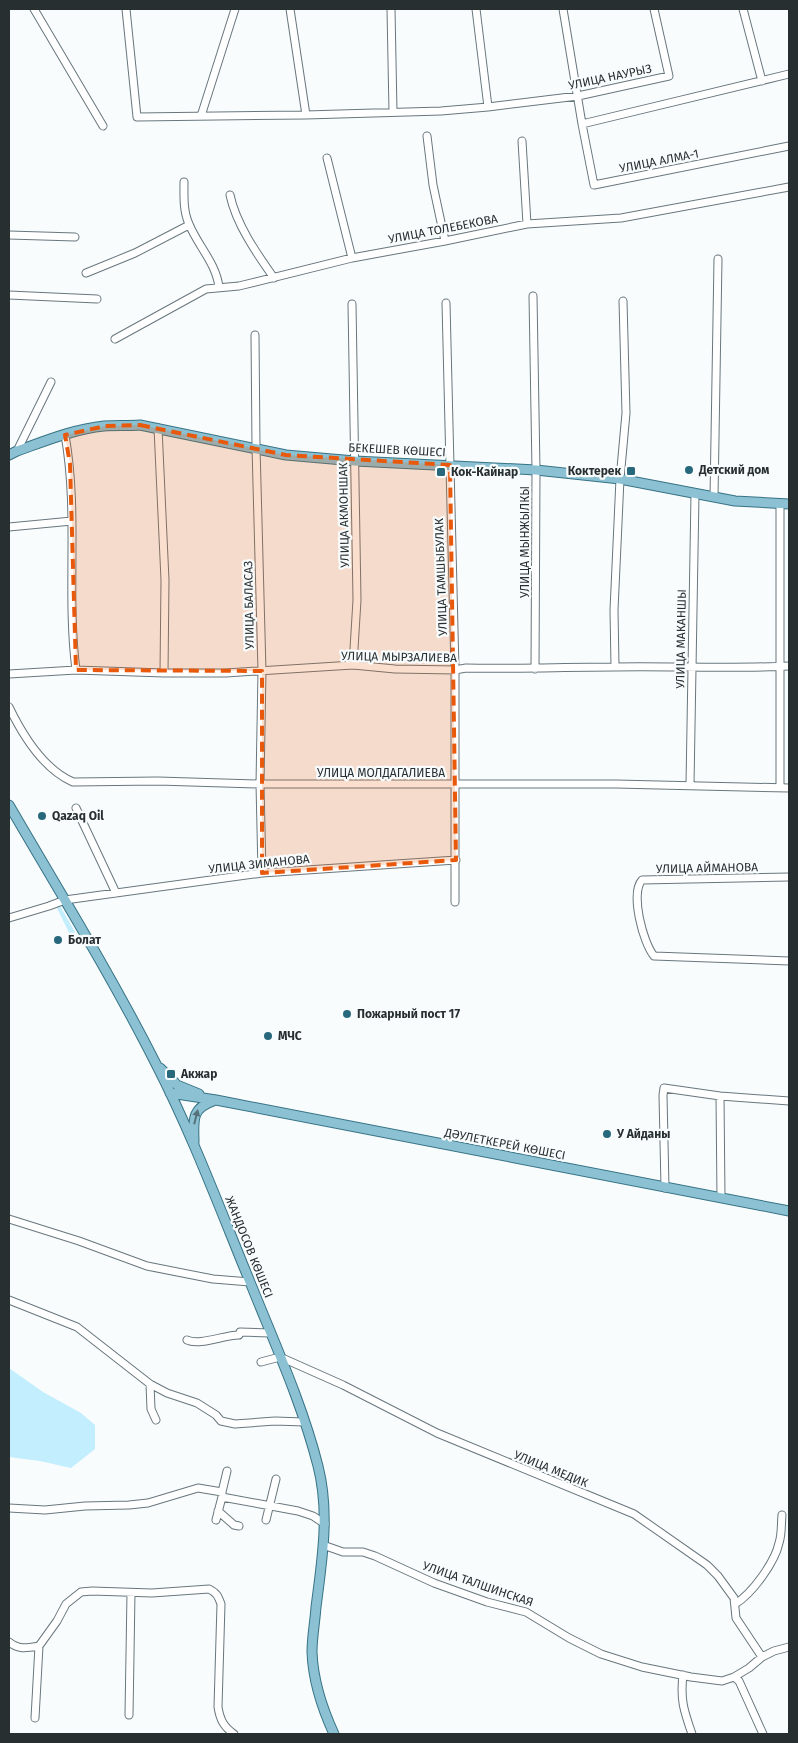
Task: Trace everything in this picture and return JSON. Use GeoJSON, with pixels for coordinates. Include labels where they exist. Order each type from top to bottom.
{"type":"FeatureCollection","features":[{"type":"Feature","properties":{"kind":"main road","name":"БЕКЕШЕВ КӨШЕСІ"},"geometry":{"type":"LineString","coordinates":[[13,453],[65,435],[105,426],[140,425],[286,455],[355,461],[450,463],[620,478],[735,501],[785,504]]}},
{"type":"Feature","properties":{"kind":"main road","name":"ЖАНДОСОВ КӨШЕСІ"},"geometry":{"type":"LineString","coordinates":[[9,805],[65,900],[156,1064],[170,1093],[250,1282],[304,1422],[318,1466],[324,1497],[325,1524],[312,1652],[316,1687],[334,1734]]}},
{"type":"Feature","properties":{"kind":"main road"},"geometry":{"type":"LineString","coordinates":[[156,1064],[177,1085],[216,1100]]}},
{"type":"Feature","properties":{"kind":"main road"},"geometry":{"type":"LineString","coordinates":[[170,1093],[216,1100]]}},
{"type":"Feature","properties":{"kind":"main road"},"geometry":{"type":"LineString","coordinates":[[194,1146],[194,1116],[203,1104],[216,1100]]}},
{"type":"Feature","properties":{"kind":"main road","name":"ДӘУЛЕТКЕРЕЙ КӨШЕСІ"},"geometry":{"type":"LineString","coordinates":[[216,1100],[789,1211]]}},
{"type":"Feature","properties":{"kind":"street"},"geometry":{"type":"LineString","coordinates":[[34,9],[103,126]]}},
{"type":"Feature","properties":{"kind":"street","name":"УЛИЦА НАУРЫЗ"},"geometry":{"type":"LineString","coordinates":[[126,9],[138,117],[393,112],[488,107],[578,96],[668,76],[654,9]]}},
{"type":"Feature","properties":{"kind":"street"},"geometry":{"type":"LineString","coordinates":[[201,116],[235,9]]}},
{"type":"Feature","properties":{"kind":"street"},"geometry":{"type":"LineString","coordinates":[[290,9],[306,115]]}},
{"type":"Feature","properties":{"kind":"street"},"geometry":{"type":"LineString","coordinates":[[391,9],[393,112]]}},
{"type":"Feature","properties":{"kind":"street"},"geometry":{"type":"LineString","coordinates":[[476,9],[488,107]]}},
{"type":"Feature","properties":{"kind":"street","name":"УЛИЦА АЛМА-1"},"geometry":{"type":"LineString","coordinates":[[563,9],[594,185],[789,146]]}},
{"type":"Feature","properties":{"kind":"street"},"geometry":{"type":"LineString","coordinates":[[743,9],[762,81]]}},
{"type":"Feature","properties":{"kind":"street"},"geometry":{"type":"LineString","coordinates":[[582,124],[789,74]]}},
{"type":"Feature","properties":{"kind":"street"},"geometry":{"type":"LineString","coordinates":[[427,136],[433,185],[445,242]]}},
{"type":"Feature","properties":{"kind":"street"},"geometry":{"type":"LineString","coordinates":[[522,141],[527,224]]}},
{"type":"Feature","properties":{"kind":"street"},"geometry":{"type":"LineString","coordinates":[[327,158],[352,258]]}},
{"type":"Feature","properties":{"kind":"street"},"geometry":{"type":"LineString","coordinates":[[184,182],[186,217],[213,265],[218,276],[219,287]]}},
{"type":"Feature","properties":{"kind":"street","name":"УЛИЦА ТОЛЕБЕКОВА"},"geometry":{"type":"LineString","coordinates":[[116,339],[206,288],[239,286],[352,258],[445,242],[527,224],[621,218],[789,187]]}},
{"type":"Feature","properties":{"kind":"street"},"geometry":{"type":"LineString","coordinates":[[230,195],[232,207],[257,254],[274,278]]}},
{"type":"Feature","properties":{"kind":"street"},"geometry":{"type":"LineString","coordinates":[[86,273],[135,253],[189,225]]}},
{"type":"Feature","properties":{"kind":"street"},"geometry":{"type":"LineString","coordinates":[[9,235],[75,237]]}},
{"type":"Feature","properties":{"kind":"street"},"geometry":{"type":"LineString","coordinates":[[714,497],[718,259]]}},
{"type":"Feature","properties":{"kind":"street"},"geometry":{"type":"LineString","coordinates":[[9,295],[97,299]]}},
{"type":"Feature","properties":{"kind":"street","name":"УЛИЦА МЫНЖЫЛКЫ"},"geometry":{"type":"LineString","coordinates":[[533,296],[536,470],[535,669]]}},
{"type":"Feature","properties":{"kind":"street"},"geometry":{"type":"LineString","coordinates":[[615,667],[614,610],[620,478],[626,413],[623,301]]}},
{"type":"Feature","properties":{"kind":"street","name":"УЛИЦА ТАМШЫБУЛАК"},"geometry":{"type":"LineString","coordinates":[[446,303],[455,670],[455,902]]}},
{"type":"Feature","properties":{"kind":"street","name":"УЛИЦА АКМОНШАК"},"geometry":{"type":"LineString","coordinates":[[352,304],[357,600],[353,665]]}},
{"type":"Feature","properties":{"kind":"street","name":"УЛИЦА БАЛАСАЗ"},"geometry":{"type":"LineString","coordinates":[[255,336],[262,671],[260,784],[262,873]]}},
{"type":"Feature","properties":{"kind":"street"},"geometry":{"type":"LineString","coordinates":[[13,453],[51,382]]}},
{"type":"Feature","properties":{"kind":"street"},"geometry":{"type":"LineString","coordinates":[[158,428],[165,580],[164,673]]}},
{"type":"Feature","properties":{"kind":"street"},"geometry":{"type":"LineString","coordinates":[[65,435],[70,464],[73,643],[76,670]]}},
{"type":"Feature","properties":{"kind":"street","name":"УЛИЦА МАКАНШЫ"},"geometry":{"type":"LineString","coordinates":[[690,785],[694,494]]}},
{"type":"Feature","properties":{"kind":"street"},"geometry":{"type":"LineString","coordinates":[[780,788],[780,667],[785,504]]}},
{"type":"Feature","properties":{"kind":"street"},"geometry":{"type":"LineString","coordinates":[[9,527],[72,521]]}},
{"type":"Feature","properties":{"kind":"street","name":"УЛИЦА МЫРЗАЛИЕВА"},"geometry":{"type":"LineString","coordinates":[[9,674],[76,670],[164,673],[262,671],[353,665],[396,669],[455,670],[466,668],[789,666]]}},
{"type":"Feature","properties":{"kind":"street","name":"УЛИЦА МОЛДАГАЛИЕВА"},"geometry":{"type":"LineString","coordinates":[[9,707],[30,744],[48,765],[73,782],[690,785],[789,788]]}},
{"type":"Feature","properties":{"kind":"street"},"geometry":{"type":"LineString","coordinates":[[76,808],[116,893]]}},
{"type":"Feature","properties":{"kind":"street","name":"УЛИЦА ЗИМАНОВА"},"geometry":{"type":"LineString","coordinates":[[9,918],[65,900],[262,873],[456,860]]}},
{"type":"Feature","properties":{"kind":"street","name":"УЛИЦА АЙМАНОВА"},"geometry":{"type":"LineString","coordinates":[[789,877],[640,881],[638,909],[646,943],[654,956],[789,961]]}},
{"type":"Feature","properties":{"kind":"street"},"geometry":{"type":"LineString","coordinates":[[665,1188],[664,1088],[720,1096],[789,1101]]}},
{"type":"Feature","properties":{"kind":"street"},"geometry":{"type":"LineString","coordinates":[[720,1096],[721,1198]]}},
{"type":"Feature","properties":{"kind":"street"},"geometry":{"type":"LineString","coordinates":[[9,1219],[79,1241],[147,1266],[213,1279],[250,1282]]}},
{"type":"Feature","properties":{"kind":"street"},"geometry":{"type":"LineString","coordinates":[[9,1300],[77,1327],[150,1384],[167,1393],[197,1403],[216,1415],[221,1421],[235,1424],[291,1420],[304,1422]]}},
{"type":"Feature","properties":{"kind":"street"},"geometry":{"type":"LineString","coordinates":[[187,1340],[195,1342],[239,1335],[240,1332],[270,1333]]}},
{"type":"Feature","properties":{"kind":"street"},"geometry":{"type":"LineString","coordinates":[[261,1362],[280,1357]]}},
{"type":"Feature","properties":{"kind":"street","name":"УЛИЦА МЕДИК"},"geometry":{"type":"LineString","coordinates":[[280,1357],[352,1390],[428,1429],[634,1514],[708,1565],[734,1598],[736,1618],[762,1657]]}},
{"type":"Feature","properties":{"kind":"street"},"geometry":{"type":"LineString","coordinates":[[150,1384],[152,1410],[156,1420]]}},
{"type":"Feature","properties":{"kind":"street"},"geometry":{"type":"LineString","coordinates":[[216,1520],[227,1471]]}},
{"type":"Feature","properties":{"kind":"street"},"geometry":{"type":"LineString","coordinates":[[266,1520],[276,1479]]}},
{"type":"Feature","properties":{"kind":"street"},"geometry":{"type":"LineString","coordinates":[[9,1508],[44,1510],[85,1506],[129,1505],[148,1502],[198,1488],[313,1516],[325,1524]]}},
{"type":"Feature","properties":{"kind":"street"},"geometry":{"type":"LineString","coordinates":[[218,1511],[234,1525],[240,1526]]}},
{"type":"Feature","properties":{"kind":"street"},"geometry":{"type":"LineString","coordinates":[[736,1604],[753,1590],[777,1551],[781,1536],[782,1515]]}},
{"type":"Feature","properties":{"kind":"street","name":"УЛИЦА ТАЛШИНСКАЯ"},"geometry":{"type":"LineString","coordinates":[[323,1544],[343,1552],[363,1552],[369,1554],[442,1586],[487,1602],[526,1612],[601,1654],[642,1667],[722,1681],[734,1677],[762,1657],[789,1647]]}},
{"type":"Feature","properties":{"kind":"street"},"geometry":{"type":"LineString","coordinates":[[36,1718],[39,1646],[57,1621],[66,1604],[81,1592],[152,1593],[204,1588],[215,1592],[220,1604],[221,1633],[218,1708],[224,1725],[234,1734]]}},
{"type":"Feature","properties":{"kind":"street"},"geometry":{"type":"LineString","coordinates":[[128,1715],[131,1593]]}},
{"type":"Feature","properties":{"kind":"street"},"geometry":{"type":"LineString","coordinates":[[9,1642],[14,1646],[25,1649],[39,1646]]}},
{"type":"Feature","properties":{"kind":"street"},"geometry":{"type":"LineString","coordinates":[[682,1675],[681,1694],[684,1711],[692,1734]]}},
{"type":"Feature","properties":{"kind":"street"},"geometry":{"type":"LineString","coordinates":[[734,1677],[739,1680],[763,1734]]}},
{"type":"Feature","properties":{"kind":"highlighted area"},"geometry":{"type":"Polygon","coordinates":[[[140,425],[286,455],[450,465],[456,860],[262,873],[262,671],[76,670],[70,464],[65,435],[105,426],[140,425]]]}},
{"type":"Feature","properties":{"kind":"shaded area"},"geometry":{"type":"Polygon","coordinates":[[[56,906],[60,906],[82,944],[74,943],[56,906]]]}},
{"type":"Feature","properties":{"kind":"shaded area"},"geometry":{"type":"Polygon","coordinates":[[[9,1368],[43,1392],[81,1413],[95,1425],[95,1449],[71,1468],[9,1457],[9,1368]]]}},
{"type":"Feature","properties":{"kind":"place","name":"Детский дом"},"geometry":{"type":"Point","coordinates":[689,470]}},
{"type":"Feature","properties":{"kind":"place","name":"Коктерек"},"geometry":{"type":"Point","coordinates":[631,471]}},
{"type":"Feature","properties":{"kind":"place","name":"Кок-Кайнар"},"geometry":{"type":"Point","coordinates":[441,472]}},
{"type":"Feature","properties":{"kind":"place","name":"Qazaq Oil"},"geometry":{"type":"Point","coordinates":[42,816]}},
{"type":"Feature","properties":{"kind":"place","name":"Болат"},"geometry":{"type":"Point","coordinates":[58,940]}},
{"type":"Feature","properties":{"kind":"place","name":"Пожарный пост 17"},"geometry":{"type":"Point","coordinates":[347,1014]}},
{"type":"Feature","properties":{"kind":"place","name":"МЧС"},"geometry":{"type":"Point","coordinates":[268,1036]}},
{"type":"Feature","properties":{"kind":"place","name":"Акжар"},"geometry":{"type":"Point","coordinates":[171,1074]}},
{"type":"Feature","properties":{"kind":"place","name":"У Айданы"},"geometry":{"type":"Point","coordinates":[607,1134]}}]}
